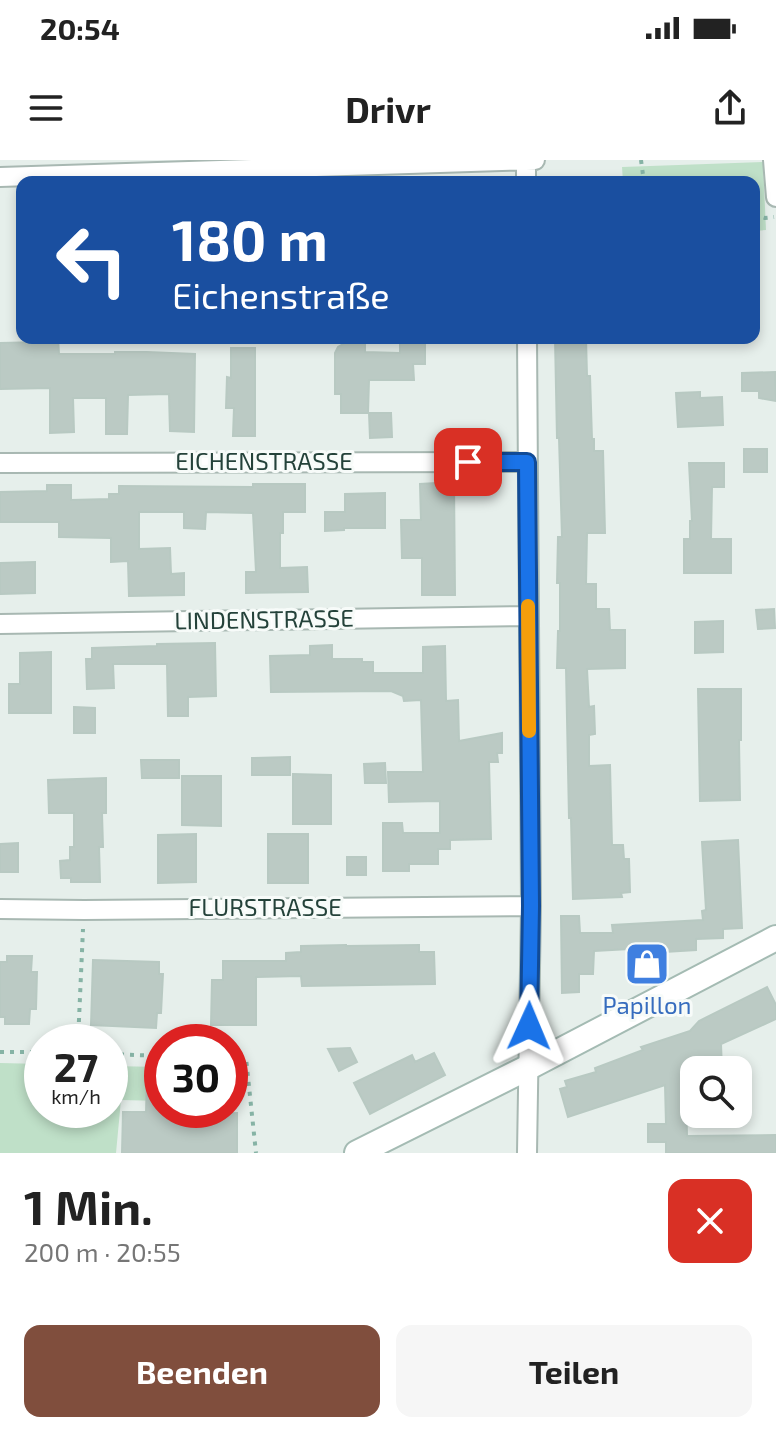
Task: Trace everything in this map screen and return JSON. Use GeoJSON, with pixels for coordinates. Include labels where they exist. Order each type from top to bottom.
{"type":"FeatureCollection","features":[{"type":"Feature","properties":{"kind":"street"},"geometry":{"type":"LineString","coordinates":[[31,176],[535,160]]}},
{"type":"Feature","properties":{"kind":"street"},"geometry":{"type":"LineString","coordinates":[[773,160],[776,197]]}},
{"type":"Feature","properties":{"kind":"street"},"geometry":{"type":"LineString","coordinates":[[527,344],[531,906],[527,1153]]}},
{"type":"Feature","properties":{"kind":"street","name":"EICHENSTRASSE"},"geometry":{"type":"LineString","coordinates":[[0,463],[527,462]]}},
{"type":"Feature","properties":{"kind":"street","name":"LINDENSTRASSE"},"geometry":{"type":"LineString","coordinates":[[0,624],[528,616]]}},
{"type":"Feature","properties":{"kind":"street","name":"FLURSTRASSE"},"geometry":{"type":"LineString","coordinates":[[0,909],[531,906]]}},
{"type":"Feature","properties":{"kind":"street"},"geometry":{"type":"LineString","coordinates":[[357,1153],[776,938]]}},
{"type":"Feature","properties":{"kind":"path"},"geometry":{"type":"LineString","coordinates":[[79,1024],[84,910]]}},
{"type":"Feature","properties":{"kind":"path"},"geometry":{"type":"LineString","coordinates":[[0,1052],[24,1052]]}},
{"type":"Feature","properties":{"kind":"path"},"geometry":{"type":"LineString","coordinates":[[248,1077],[256,1153]]}},
{"type":"Feature","properties":{"kind":"green space"},"geometry":{"type":"Polygon","coordinates":[[[763,162],[766,230],[760,230],[760,176],[623,176],[622,167],[763,162]]]}},
{"type":"Feature","properties":{"kind":"green space"},"geometry":{"type":"Polygon","coordinates":[[[0,1063],[24,1064],[24,1128],[118,1128],[116,1153],[0,1153],[0,1063]]]}},
{"type":"Feature","properties":{"kind":"green space"},"geometry":{"type":"Polygon","coordinates":[[[128,1066],[144,1067],[144,1101],[128,1100],[128,1066]]]}},
{"type":"Feature","properties":{"kind":"building"},"geometry":{"type":"Polygon","coordinates":[[[0,343],[58,344],[59,354],[195,354],[194,432],[170,431],[169,394],[128,395],[127,434],[106,434],[106,398],[73,398],[74,432],[50,433],[50,388],[0,389],[0,343]]]}},
{"type":"Feature","properties":{"kind":"building"},"geometry":{"type":"Polygon","coordinates":[[[343,344],[365,344],[365,352],[400,353],[400,344],[425,344],[425,364],[413,364],[414,380],[369,380],[368,413],[341,413],[341,394],[335,394],[335,353],[338,347],[343,344]]]}},
{"type":"Feature","properties":{"kind":"building"},"geometry":{"type":"Polygon","coordinates":[[[555,344],[586,344],[592,439],[594,451],[603,451],[605,533],[587,533],[586,584],[596,584],[596,609],[609,609],[610,630],[625,630],[625,668],[587,669],[589,707],[594,706],[595,734],[589,735],[589,766],[610,765],[612,845],[623,845],[624,859],[629,859],[630,892],[621,893],[622,897],[573,899],[566,668],[557,668],[560,631],[558,537],[562,537],[555,344]]]}},
{"type":"Feature","properties":{"kind":"building"},"geometry":{"type":"Polygon","coordinates":[[[231,348],[255,348],[255,436],[233,436],[234,408],[226,408],[227,377],[231,378],[231,348]]]}},
{"type":"Feature","properties":{"kind":"building"},"geometry":{"type":"Polygon","coordinates":[[[775,372],[776,401],[759,398],[759,391],[742,391],[742,373],[775,372]]]}},
{"type":"Feature","properties":{"kind":"building"},"geometry":{"type":"Polygon","coordinates":[[[700,392],[700,398],[722,397],[723,425],[678,427],[676,393],[700,392]]]}},
{"type":"Feature","properties":{"kind":"building"},"geometry":{"type":"Polygon","coordinates":[[[369,413],[391,413],[392,437],[370,438],[369,413]]]}},
{"type":"Feature","properties":{"kind":"building"},"geometry":{"type":"Polygon","coordinates":[[[744,449],[767,449],[767,472],[744,472],[744,449]]]}},
{"type":"Feature","properties":{"kind":"building"},"geometry":{"type":"Polygon","coordinates":[[[689,463],[724,463],[724,487],[712,487],[711,539],[731,539],[731,573],[684,573],[684,539],[690,539],[692,521],[689,463]]]}},
{"type":"Feature","properties":{"kind":"building"},"geometry":{"type":"Polygon","coordinates":[[[454,482],[455,595],[422,595],[422,558],[402,558],[401,520],[421,520],[420,484],[454,482]]]}},
{"type":"Feature","properties":{"kind":"building"},"geometry":{"type":"Polygon","coordinates":[[[253,484],[305,484],[305,512],[283,512],[280,568],[307,567],[308,592],[246,593],[246,572],[256,572],[253,513],[206,512],[205,529],[184,528],[184,512],[139,512],[139,549],[170,548],[171,574],[184,573],[184,595],[129,596],[128,561],[111,562],[111,538],[59,537],[59,522],[0,522],[0,492],[47,491],[47,485],[71,485],[71,500],[109,499],[109,494],[119,494],[119,486],[253,487],[253,484]]]}},
{"type":"Feature","properties":{"kind":"building"},"geometry":{"type":"Polygon","coordinates":[[[385,493],[385,528],[325,531],[325,512],[345,512],[345,494],[385,493]]]}},
{"type":"Feature","properties":{"kind":"building"},"geometry":{"type":"Polygon","coordinates":[[[35,562],[35,593],[0,594],[0,563],[35,562]]]}},
{"type":"Feature","properties":{"kind":"building"},"geometry":{"type":"Polygon","coordinates":[[[774,609],[775,628],[758,629],[756,610],[774,609]]]}},
{"type":"Feature","properties":{"kind":"building"},"geometry":{"type":"Polygon","coordinates":[[[723,621],[723,652],[695,653],[695,622],[723,621]]]}},
{"type":"Feature","properties":{"kind":"building"},"geometry":{"type":"Polygon","coordinates":[[[215,643],[216,696],[188,697],[188,716],[168,716],[167,664],[113,664],[114,688],[87,689],[86,659],[92,659],[92,648],[215,643]]]}},
{"type":"Feature","properties":{"kind":"building"},"geometry":{"type":"Polygon","coordinates":[[[332,645],[332,659],[373,662],[373,673],[423,673],[423,647],[445,646],[446,701],[458,700],[459,741],[502,733],[502,753],[497,753],[498,762],[489,762],[491,839],[450,840],[450,849],[438,849],[438,864],[409,864],[409,871],[383,871],[383,823],[402,823],[403,833],[440,833],[440,801],[389,802],[388,772],[423,772],[421,700],[404,701],[403,696],[391,691],[271,692],[270,656],[310,655],[310,646],[332,645]]]}},
{"type":"Feature","properties":{"kind":"building"},"geometry":{"type":"Polygon","coordinates":[[[51,652],[51,713],[9,713],[9,684],[20,684],[20,653],[51,652]]]}},
{"type":"Feature","properties":{"kind":"building"},"geometry":{"type":"Polygon","coordinates":[[[698,689],[741,689],[740,800],[700,801],[698,689]]]}},
{"type":"Feature","properties":{"kind":"building"},"geometry":{"type":"Polygon","coordinates":[[[74,707],[95,708],[95,733],[74,733],[74,707]]]}},
{"type":"Feature","properties":{"kind":"building"},"geometry":{"type":"Polygon","coordinates":[[[290,757],[290,775],[252,775],[252,758],[290,757]]]}},
{"type":"Feature","properties":{"kind":"building"},"geometry":{"type":"Polygon","coordinates":[[[141,760],[179,760],[179,778],[142,778],[141,760]]]}},
{"type":"Feature","properties":{"kind":"building"},"geometry":{"type":"Polygon","coordinates":[[[385,763],[386,783],[365,783],[364,764],[385,763]]]}},
{"type":"Feature","properties":{"kind":"building"},"geometry":{"type":"Polygon","coordinates":[[[293,774],[331,775],[331,824],[293,824],[293,774]]]}},
{"type":"Feature","properties":{"kind":"building"},"geometry":{"type":"Polygon","coordinates":[[[182,776],[221,776],[221,826],[182,825],[182,776]]]}},
{"type":"Feature","properties":{"kind":"building"},"geometry":{"type":"Polygon","coordinates":[[[106,778],[106,813],[102,813],[103,847],[99,847],[100,882],[71,882],[71,878],[61,878],[60,861],[70,860],[70,847],[74,847],[74,813],[49,813],[48,780],[106,778]]]}},
{"type":"Feature","properties":{"kind":"building"},"geometry":{"type":"Polygon","coordinates":[[[196,834],[196,882],[158,883],[158,835],[196,834]]]}},
{"type":"Feature","properties":{"kind":"building"},"geometry":{"type":"Polygon","coordinates":[[[268,834],[308,834],[308,883],[268,883],[268,834]]]}},
{"type":"Feature","properties":{"kind":"building"},"geometry":{"type":"Polygon","coordinates":[[[738,840],[742,928],[723,929],[723,938],[696,939],[696,950],[664,952],[665,969],[631,971],[630,949],[594,951],[593,974],[579,974],[579,992],[562,993],[561,916],[579,916],[580,933],[613,933],[612,925],[703,920],[702,911],[706,910],[702,842],[738,840]]]}},
{"type":"Feature","properties":{"kind":"building"},"geometry":{"type":"Polygon","coordinates":[[[18,843],[18,872],[0,872],[0,844],[18,843]]]}},
{"type":"Feature","properties":{"kind":"building"},"geometry":{"type":"Polygon","coordinates":[[[347,857],[366,857],[366,875],[347,875],[347,857]]]}},
{"type":"Feature","properties":{"kind":"building"},"geometry":{"type":"Polygon","coordinates":[[[419,945],[419,952],[434,952],[435,984],[302,986],[301,976],[256,977],[256,1025],[211,1024],[212,980],[223,980],[223,961],[286,961],[286,953],[301,952],[301,946],[419,945]]]}},
{"type":"Feature","properties":{"kind":"building"},"geometry":{"type":"Polygon","coordinates":[[[7,956],[32,956],[31,972],[37,972],[36,1009],[30,1009],[29,1024],[5,1024],[5,1017],[0,1017],[0,962],[7,962],[7,956]]]}},
{"type":"Feature","properties":{"kind":"building"},"geometry":{"type":"Polygon","coordinates":[[[93,960],[159,962],[159,974],[163,974],[161,1013],[157,1013],[156,1024],[144,1024],[144,1027],[128,1027],[128,1024],[91,1024],[93,960]]]}},
{"type":"Feature","properties":{"kind":"building"},"geometry":{"type":"Polygon","coordinates":[[[767,987],[776,1005],[776,1019],[721,1044],[721,1056],[680,1056],[680,1128],[687,1128],[687,1136],[776,1135],[776,1153],[666,1153],[666,1142],[648,1142],[648,1124],[666,1124],[665,1085],[568,1117],[560,1089],[567,1087],[565,1081],[596,1072],[595,1068],[643,1050],[641,1047],[690,1031],[699,1021],[767,987]]]}},
{"type":"Feature","properties":{"kind":"building"},"geometry":{"type":"Polygon","coordinates":[[[350,1048],[357,1062],[339,1071],[328,1049],[350,1048]]]}},
{"type":"Feature","properties":{"kind":"building"},"geometry":{"type":"Polygon","coordinates":[[[434,1053],[445,1075],[370,1114],[354,1083],[412,1055],[415,1062],[434,1053]]]}},
{"type":"Feature","properties":{"kind":"building"},"geometry":{"type":"Polygon","coordinates":[[[128,1112],[144,1112],[144,1128],[237,1128],[237,1153],[122,1153],[123,1128],[128,1128],[128,1112]]]}},
{"type":"Feature","properties":{"kind":"slow traffic"},"geometry":{"type":"LineString","coordinates":[[528,606],[529,731]]}},
{"type":"Feature","properties":{"kind":"place","name":"Papillon"},"geometry":{"type":"Point","coordinates":[647,964]}},
{"type":"Feature","properties":{"kind":"route"},"geometry":{"type":"LineString","coordinates":[[468,462],[527,462],[531,906],[529,1026]]}}]}
